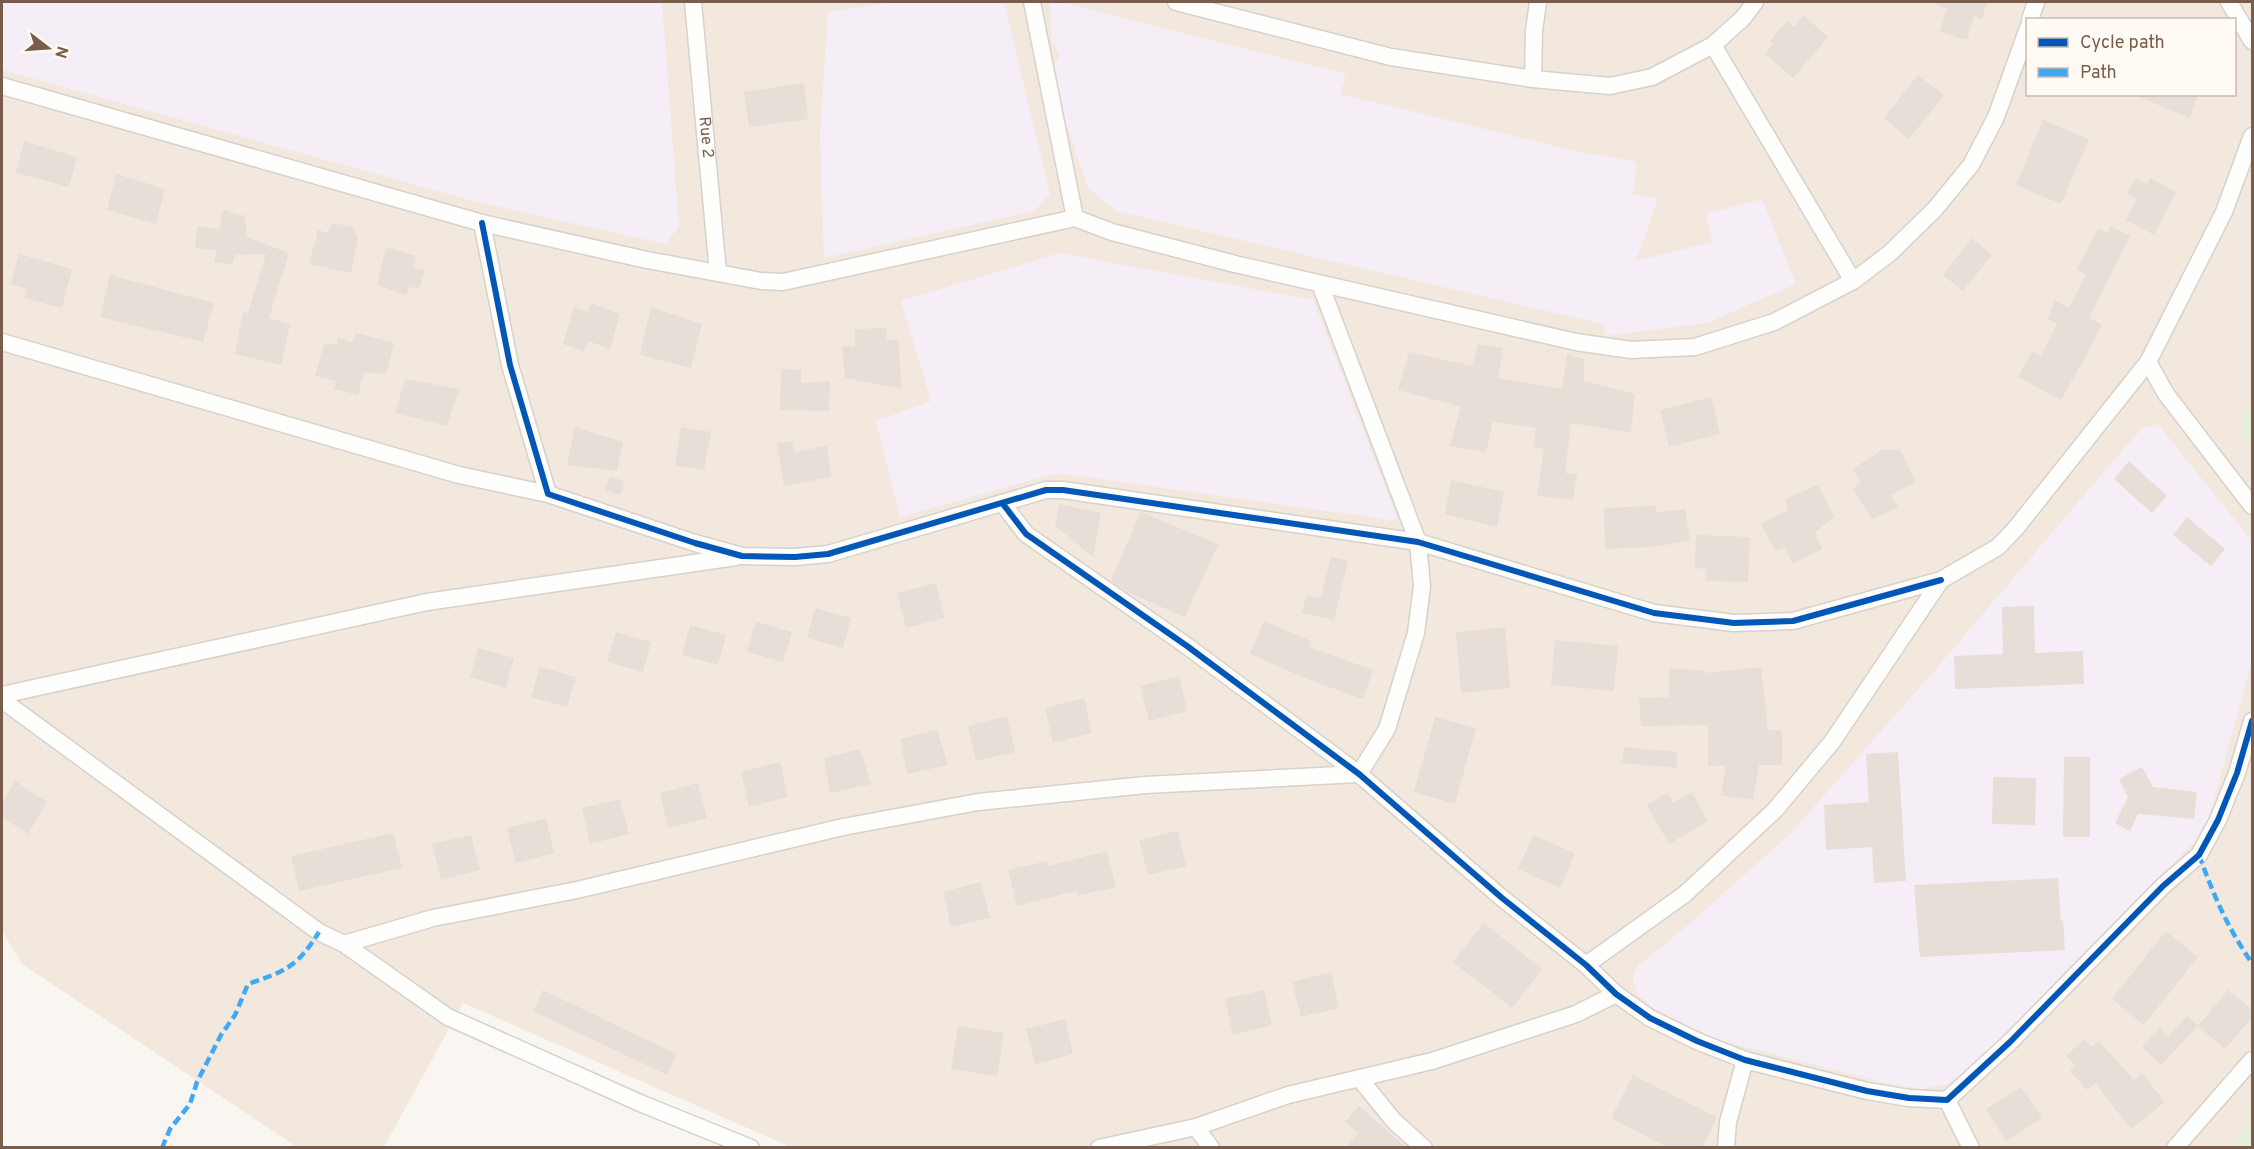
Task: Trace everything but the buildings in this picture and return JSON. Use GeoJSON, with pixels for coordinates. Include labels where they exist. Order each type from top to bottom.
{"type":"FeatureCollection","features":[{"type":"Feature","properties":{"kind":"street","name":"Rue 2"},"geometry":{"type":"LineString","coordinates":[[693,2],[718,273]]}},
{"type":"Feature","properties":{"kind":"street"},"geometry":{"type":"LineString","coordinates":[[1032,2],[1075,218]]}},
{"type":"Feature","properties":{"kind":"street"},"geometry":{"type":"LineString","coordinates":[[1176,2],[1225,8],[1391,57],[1533,79],[1610,86],[1652,77],[1713,45],[1743,18],[1755,2]]}},
{"type":"Feature","properties":{"kind":"street"},"geometry":{"type":"LineString","coordinates":[[1533,79],[1534,31],[1538,2]]}},
{"type":"Feature","properties":{"kind":"street"},"geometry":{"type":"LineString","coordinates":[[2031,18],[2036,2]]}},
{"type":"Feature","properties":{"kind":"street"},"geometry":{"type":"LineString","coordinates":[[2229,2],[2253,41]]}},
{"type":"Feature","properties":{"kind":"street"},"geometry":{"type":"LineString","coordinates":[[2,86],[483,224],[647,260],[761,281],[783,282],[1075,218],[1112,232],[1320,284],[1576,342],[1631,350],[1695,347],[1774,322],[1853,280],[1890,253],[1935,208],[1971,165],[1996,117],[2026,34]]}},
{"type":"Feature","properties":{"kind":"street"},"geometry":{"type":"LineString","coordinates":[[1713,45],[1853,280]]}},
{"type":"Feature","properties":{"kind":"street"},"geometry":{"type":"LineString","coordinates":[[2,694],[427,602],[742,556],[795,557],[828,554],[1046,490],[1063,490],[1418,542],[1654,613],[1734,623],[1793,621],[1941,580],[1998,547],[2016,528],[2148,362],[2224,212],[2253,136]]}},
{"type":"Feature","properties":{"kind":"street"},"geometry":{"type":"LineString","coordinates":[[483,224],[510,365],[548,494]]}},
{"type":"Feature","properties":{"kind":"street"},"geometry":{"type":"LineString","coordinates":[[1320,284],[1418,542],[1422,586],[1416,633],[1387,729],[1359,774]]}},
{"type":"Feature","properties":{"kind":"street"},"geometry":{"type":"LineString","coordinates":[[2,342],[459,475],[548,494],[695,543],[742,556]]}},
{"type":"Feature","properties":{"kind":"street"},"geometry":{"type":"LineString","coordinates":[[2148,362],[2166,394],[2253,506]]}},
{"type":"Feature","properties":{"kind":"street"},"geometry":{"type":"LineString","coordinates":[[1003,504],[1026,534],[1187,646],[1359,774],[1502,898],[1586,965],[1616,994],[1650,1018],[1696,1041],[1744,1060],[1867,1091],[1909,1098],[1947,1100],[2010,1042],[2163,886],[2199,855],[2218,820],[2253,721]]}},
{"type":"Feature","properties":{"kind":"street"},"geometry":{"type":"LineString","coordinates":[[1586,965],[1685,894],[1775,810],[1832,742],[1941,580]]}},
{"type":"Feature","properties":{"kind":"street"},"geometry":{"type":"LineString","coordinates":[[2,700],[320,932],[344,944],[448,1017],[640,1103],[751,1148]]}},
{"type":"Feature","properties":{"kind":"street"},"geometry":{"type":"LineString","coordinates":[[344,944],[433,918],[577,890],[843,827],[978,802],[1145,785],[1359,774]]}},
{"type":"Feature","properties":{"kind":"street"},"geometry":{"type":"LineString","coordinates":[[1099,1148],[1196,1127],[1288,1095],[1432,1060],[1576,1014],[1616,994]]}},
{"type":"Feature","properties":{"kind":"street"},"geometry":{"type":"LineString","coordinates":[[1726,1148],[1728,1122],[1744,1060]]}},
{"type":"Feature","properties":{"kind":"street"},"geometry":{"type":"LineString","coordinates":[[2175,1148],[2253,1060]]}},
{"type":"Feature","properties":{"kind":"street"},"geometry":{"type":"LineString","coordinates":[[1359,1078],[1394,1121],[1424,1148]]}},
{"type":"Feature","properties":{"kind":"street"},"geometry":{"type":"LineString","coordinates":[[1947,1100],[1971,1148]]}},
{"type":"Feature","properties":{"kind":"street"},"geometry":{"type":"LineString","coordinates":[[1196,1127],[1211,1148]]}},
{"type":"Feature","properties":{"kind":"shaded area"},"geometry":{"type":"Polygon","coordinates":[[[2,2],[2252,2],[2252,1147],[791,1147],[463,1003],[384,1147],[297,1147],[22,964],[2,931],[2,2]]]}},
{"type":"Feature","properties":{"kind":"shaded area"},"geometry":{"type":"Polygon","coordinates":[[[2,2],[662,2],[679,226],[666,244],[477,202],[2,70],[2,2]]]}},
{"type":"Feature","properties":{"kind":"shaded area"},"geometry":{"type":"Polygon","coordinates":[[[896,2],[1004,2],[1050,194],[1034,211],[824,258],[820,136],[828,12],[896,2]]]}},
{"type":"Feature","properties":{"kind":"shaded area"},"geometry":{"type":"Polygon","coordinates":[[[1050,2],[1060,2],[1346,74],[1340,94],[1584,153],[1637,162],[1633,194],[1658,199],[1636,261],[1712,242],[1706,214],[1762,199],[1796,284],[1707,323],[1605,336],[1603,324],[1116,211],[1088,188],[1050,76],[1060,54],[1052,43],[1050,2]]]}},
{"type":"Feature","properties":{"kind":"shaded area"},"geometry":{"type":"Polygon","coordinates":[[[1060,253],[1313,300],[1398,521],[1057,473],[900,517],[876,421],[931,401],[901,301],[1060,253]]]}},
{"type":"Feature","properties":{"kind":"shaded area"},"geometry":{"type":"Polygon","coordinates":[[[2158,424],[2252,541],[2252,662],[2205,831],[2033,1009],[1972,1068],[1947,1084],[1921,1089],[1890,1084],[1719,1040],[1656,1010],[1638,995],[1633,981],[1634,973],[1639,965],[1688,925],[1789,835],[1929,677],[2126,446],[2143,428],[2158,424]]]}},
{"type":"Feature","properties":{"kind":"green space"},"geometry":{"type":"Polygon","coordinates":[[[2252,400],[2252,445],[2241,431],[2252,400]]]}},
{"type":"Feature","properties":{"kind":"green space"},"geometry":{"type":"Polygon","coordinates":[[[2252,1113],[2252,1147],[2233,1147],[2252,1113]]]}},
{"type":"Feature","properties":{"kind":"marked path"},"geometry":{"type":"LineString","coordinates":[[2199,855],[2222,911],[2252,963]]}},
{"type":"Feature","properties":{"kind":"marked path"},"geometry":{"type":"LineString","coordinates":[[162,1148],[170,1129],[190,1104],[197,1082],[221,1035],[235,1015],[248,984],[290,966],[304,953],[319,932]]}},
{"type":"Feature","properties":{"kind":"cycle path"},"geometry":{"type":"LineString","coordinates":[[482,223],[510,365],[548,494],[695,543],[742,556],[795,557],[828,554],[1046,490],[1063,490],[1418,542],[1654,613],[1734,623],[1793,621],[1941,580]]}},
{"type":"Feature","properties":{"kind":"cycle path"},"geometry":{"type":"LineString","coordinates":[[1003,504],[1026,534],[1187,646],[1359,774],[1502,898],[1586,965],[1616,994],[1650,1018],[1697,1041],[1745,1060],[1867,1091],[1909,1098],[1947,1100],[2010,1042],[2163,886],[2199,855],[2218,820],[2237,773],[2252,721]]}}]}
